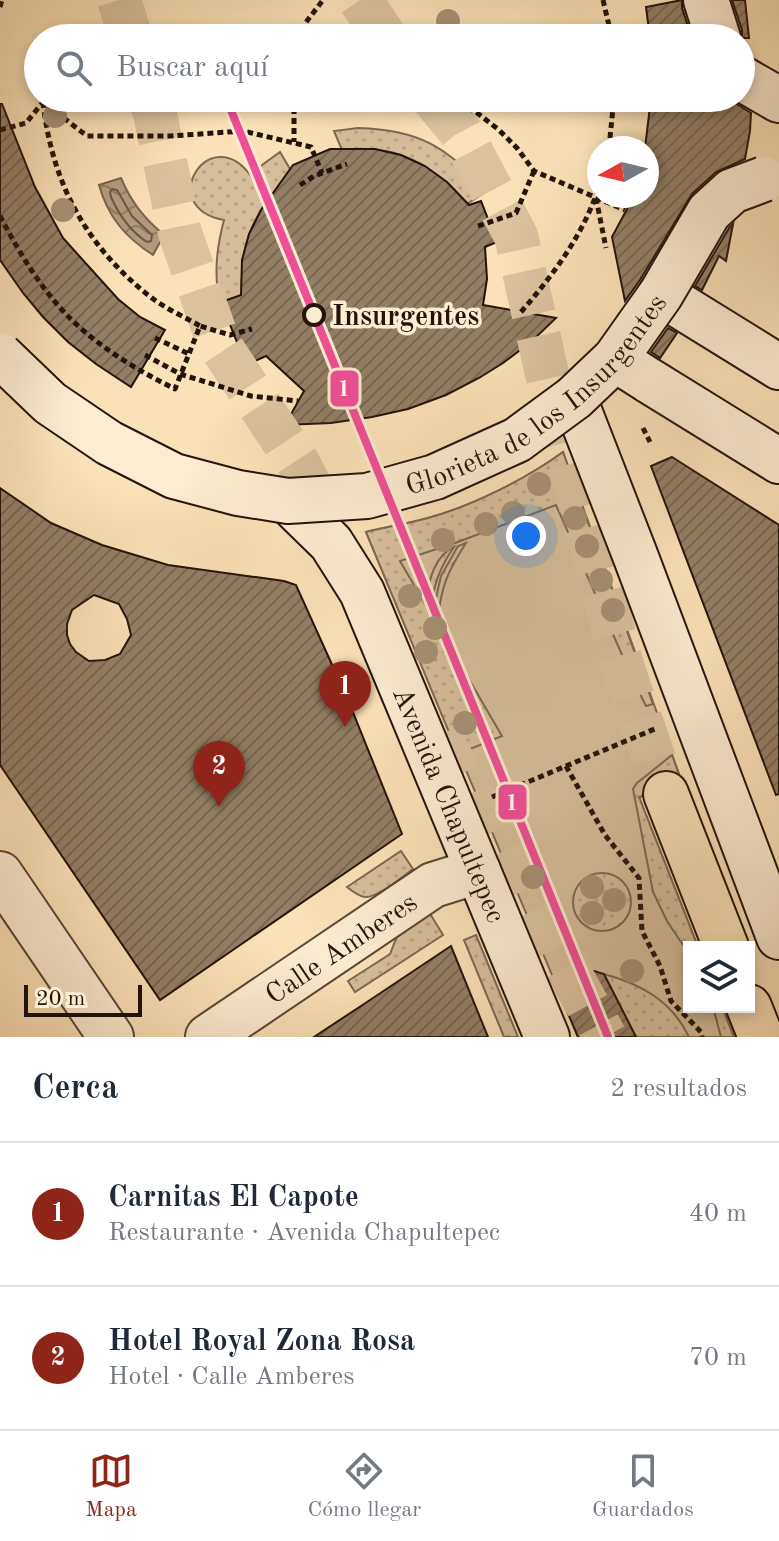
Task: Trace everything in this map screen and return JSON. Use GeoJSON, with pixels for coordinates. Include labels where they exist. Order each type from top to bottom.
{"type":"FeatureCollection","features":[{"type":"Feature","properties":{"kind":"main road"},"geometry":{"type":"LineString","coordinates":[[706,0],[714,24]]}},
{"type":"Feature","properties":{"kind":"main road"},"geometry":{"type":"LineString","coordinates":[[755,86],[779,100]]}},
{"type":"Feature","properties":{"kind":"main road","name":"Glorieta de los Insurgentes"},"geometry":{"type":"LineString","coordinates":[[0,355],[50,403],[109,443],[174,476],[238,493],[288,501],[367,496],[435,477],[517,440],[574,398],[632,370],[678,304],[709,212],[732,191],[771,179]]}},
{"type":"Feature","properties":{"kind":"main road"},"geometry":{"type":"LineString","coordinates":[[678,304],[779,367]]}},
{"type":"Feature","properties":{"kind":"main road"},"geometry":{"type":"LineString","coordinates":[[632,370],[779,461]]}},
{"type":"Feature","properties":{"kind":"main road"},"geometry":{"type":"LineString","coordinates":[[574,398],[779,937]]}},
{"type":"Feature","properties":{"kind":"main road","name":"Avenida Chapultepec"},"geometry":{"type":"LineString","coordinates":[[288,501],[331,543],[362,592],[547,1037]]}},
{"type":"Feature","properties":{"kind":"main road"},"geometry":{"type":"LineString","coordinates":[[666,794],[724,941]]}},
{"type":"Feature","properties":{"kind":"main road","name":"Calle Amberes"},"geometry":{"type":"LineString","coordinates":[[208,1037],[433,885],[478,871]]}},
{"type":"Feature","properties":{"kind":"main road"},"geometry":{"type":"LineString","coordinates":[[0,874],[111,1037]]}},
{"type":"Feature","properties":{"kind":"main road"},"geometry":{"type":"LineString","coordinates":[[751,1013],[761,1037]]}},
{"type":"Feature","properties":{"kind":"path"},"geometry":{"type":"LineString","coordinates":[[0,7],[2,0]]}},
{"type":"Feature","properties":{"kind":"path"},"geometry":{"type":"LineString","coordinates":[[305,24],[323,0]]}},
{"type":"Feature","properties":{"kind":"path"},"geometry":{"type":"LineString","coordinates":[[603,0],[609,24]]}},
{"type":"Feature","properties":{"kind":"path"},"geometry":{"type":"LineString","coordinates":[[0,130],[26,123],[35,112]]}},
{"type":"Feature","properties":{"kind":"path"},"geometry":{"type":"LineString","coordinates":[[45,112],[53,159],[67,197],[87,231],[111,262],[154,300],[200,326],[230,335],[252,329]]}},
{"type":"Feature","properties":{"kind":"path"},"geometry":{"type":"LineString","coordinates":[[56,112],[87,136],[171,136],[243,131],[294,142],[311,147],[322,173]]}},
{"type":"Feature","properties":{"kind":"path"},"geometry":{"type":"LineString","coordinates":[[294,112],[294,142]]}},
{"type":"Feature","properties":{"kind":"path"},"geometry":{"type":"LineString","coordinates":[[476,112],[517,148],[534,171],[587,194]]}},
{"type":"Feature","properties":{"kind":"path"},"geometry":{"type":"LineString","coordinates":[[611,136],[613,112]]}},
{"type":"Feature","properties":{"kind":"path"},"geometry":{"type":"LineString","coordinates":[[10,128],[11,136]]}},
{"type":"Feature","properties":{"kind":"path"},"geometry":{"type":"LineString","coordinates":[[300,185],[314,176],[347,164]]}},
{"type":"Feature","properties":{"kind":"path"},"geometry":{"type":"LineString","coordinates":[[478,226],[516,213],[534,171]]}},
{"type":"Feature","properties":{"kind":"path"},"geometry":{"type":"LineString","coordinates":[[521,312],[560,264],[578,236],[590,208]]}},
{"type":"Feature","properties":{"kind":"path"},"geometry":{"type":"LineString","coordinates":[[597,208],[606,248]]}},
{"type":"Feature","properties":{"kind":"path"},"geometry":{"type":"LineString","coordinates":[[620,208],[625,210]]}},
{"type":"Feature","properties":{"kind":"path"},"geometry":{"type":"LineString","coordinates":[[0,216],[35,275],[83,330],[147,375],[175,389],[200,326]]}},
{"type":"Feature","properties":{"kind":"path"},"geometry":{"type":"LineString","coordinates":[[155,338],[189,354]]}},
{"type":"Feature","properties":{"kind":"path"},"geometry":{"type":"LineString","coordinates":[[145,355],[180,374],[251,396],[298,401]]}},
{"type":"Feature","properties":{"kind":"path"},"geometry":{"type":"LineString","coordinates":[[645,434],[650,442]]}},
{"type":"Feature","properties":{"kind":"path"},"geometry":{"type":"LineString","coordinates":[[480,802],[661,726]]}},
{"type":"Feature","properties":{"kind":"path"},"geometry":{"type":"LineString","coordinates":[[566,766],[605,835],[639,878],[642,931],[660,966],[671,1001],[701,1032],[702,1037]]}},
{"type":"Feature","properties":{"kind":"shaded area"},"geometry":{"type":"Polygon","coordinates":[[[358,128],[398,132],[430,143],[458,162],[487,191],[467,204],[441,178],[412,160],[380,150],[342,150],[334,131],[358,128]]]}},
{"type":"Feature","properties":{"kind":"shaded area"},"geometry":{"type":"Polygon","coordinates":[[[280,152],[293,174],[267,202],[250,232],[242,266],[243,304],[220,306],[217,263],[224,220],[203,212],[193,200],[191,185],[196,172],[206,161],[220,157],[235,161],[251,176],[280,152]]]}},
{"type":"Feature","properties":{"kind":"shaded area"},"geometry":{"type":"Polygon","coordinates":[[[563,452],[683,785],[639,797],[696,941],[683,941],[683,1013],[724,1013],[734,1037],[578,1037],[366,532],[445,513],[516,482],[563,452]]]}},
{"type":"Feature","properties":{"kind":"shaded area"},"geometry":{"type":"Polygon","coordinates":[[[563,452],[653,704],[646,706],[634,682],[556,505],[400,561],[502,736],[458,754],[366,532],[445,513],[480,499],[516,482],[563,452]]]}},
{"type":"Feature","properties":{"kind":"shaded area"},"geometry":{"type":"Polygon","coordinates":[[[466,543],[446,579],[438,619],[433,611],[441,576],[458,546],[466,543]]]}},
{"type":"Feature","properties":{"kind":"shaded area"},"geometry":{"type":"Polygon","coordinates":[[[454,547],[438,576],[431,607],[426,599],[434,569],[442,556],[454,547]]]}},
{"type":"Feature","properties":{"kind":"shaded area"},"geometry":{"type":"Polygon","coordinates":[[[672,755],[683,785],[639,797],[696,941],[683,941],[683,945],[653,892],[633,789],[672,755]]]}},
{"type":"Feature","properties":{"kind":"shaded area"},"geometry":{"type":"Polygon","coordinates":[[[401,851],[413,869],[389,886],[365,897],[347,887],[401,851]]]}},
{"type":"Feature","properties":{"kind":"shaded area"},"geometry":{"type":"Polygon","coordinates":[[[602,873],[623,881],[631,902],[623,923],[602,931],[581,923],[573,902],[581,881],[602,873]]]}},
{"type":"Feature","properties":{"kind":"shaded area"},"geometry":{"type":"Polygon","coordinates":[[[429,912],[443,935],[355,992],[348,981],[390,954],[399,931],[429,912]]]}},
{"type":"Feature","properties":{"kind":"shaded area"},"geometry":{"type":"Polygon","coordinates":[[[476,935],[518,1037],[504,1037],[464,940],[476,935]]]}},
{"type":"Feature","properties":{"kind":"shaded area"},"geometry":{"type":"Polygon","coordinates":[[[604,974],[654,996],[674,1013],[689,1037],[636,1037],[604,974]]]}},
{"type":"Feature","properties":{"kind":"shaded area"},"geometry":{"type":"Polygon","coordinates":[[[715,1013],[724,1013],[734,1037],[721,1037],[715,1013]]]}},
{"type":"Feature","properties":{"kind":"water"},"geometry":{"type":"Polygon","coordinates":[[[121,178],[139,209],[164,235],[153,255],[134,241],[107,207],[99,185],[121,178]]]}},
{"type":"Feature","properties":{"kind":"building"},"geometry":{"type":"Polygon","coordinates":[[[682,0],[687,24],[648,24],[646,7],[682,0]]]}},
{"type":"Feature","properties":{"kind":"building"},"geometry":{"type":"Polygon","coordinates":[[[732,0],[745,0],[748,24],[740,24],[732,0]]]}},
{"type":"Feature","properties":{"kind":"building"},"geometry":{"type":"Polygon","coordinates":[[[0,104],[35,187],[63,238],[118,299],[140,317],[165,330],[131,387],[68,342],[23,293],[0,260],[0,104]]]}},
{"type":"Feature","properties":{"kind":"building"},"geometry":{"type":"Polygon","coordinates":[[[649,112],[751,113],[745,159],[716,172],[692,194],[625,301],[612,237],[628,208],[659,208],[659,136],[646,136],[649,112]]]}},
{"type":"Feature","properties":{"kind":"building"},"geometry":{"type":"Polygon","coordinates":[[[330,149],[375,149],[401,155],[425,166],[447,182],[469,205],[481,201],[497,242],[485,247],[487,279],[483,305],[556,318],[503,363],[446,395],[408,409],[372,417],[285,425],[304,391],[266,356],[246,365],[221,302],[241,295],[242,260],[249,234],[261,210],[293,165],[330,149]]]}},
{"type":"Feature","properties":{"kind":"building"},"geometry":{"type":"Polygon","coordinates":[[[733,224],[726,261],[719,256],[702,290],[695,286],[733,224]]]}},
{"type":"Feature","properties":{"kind":"building"},"geometry":{"type":"Polygon","coordinates":[[[668,328],[677,333],[660,358],[651,352],[668,328]]]}},
{"type":"Feature","properties":{"kind":"building"},"geometry":{"type":"Polygon","coordinates":[[[672,457],[779,525],[779,794],[776,795],[651,466],[672,457]]]}},
{"type":"Feature","properties":{"kind":"building"},"geometry":{"type":"Polygon","coordinates":[[[0,488],[51,523],[102,545],[168,565],[296,585],[348,700],[402,834],[160,1000],[0,765],[0,488]],[[94,595],[72,610],[67,635],[76,652],[89,661],[105,660],[120,654],[131,635],[119,604],[94,595]]]}},
{"type":"Feature","properties":{"kind":"building"},"geometry":{"type":"Polygon","coordinates":[[[451,946],[488,1037],[314,1037],[367,1002],[451,946]]]}},
{"type":"Feature","properties":{"kind":"building"},"geometry":{"type":"Polygon","coordinates":[[[582,971],[604,974],[636,1037],[578,1037],[564,1004],[566,984],[572,976],[582,971]]]}},
{"type":"Feature","properties":{"kind":"tunnel"},"geometry":{"type":"LineString","coordinates":[[119,0],[127,24]]}},
{"type":"Feature","properties":{"kind":"tunnel"},"geometry":{"type":"LineString","coordinates":[[360,0],[376,24]]}},
{"type":"Feature","properties":{"kind":"tunnel"},"geometry":{"type":"LineString","coordinates":[[154,112],[180,233],[219,344],[298,463],[333,529]]}},
{"type":"Feature","properties":{"kind":"tunnel"},"geometry":{"type":"LineString","coordinates":[[444,112],[460,131],[516,236],[550,387],[623,669],[666,794]]}},
{"type":"Feature","properties":{"kind":"tunnel"},"geometry":{"type":"LineString","coordinates":[[439,736],[605,1037]]}},
{"type":"Feature","properties":{"kind":"transit line","name":"1"},"geometry":{"type":"LineString","coordinates":[[232,112],[608,1037]]}},
{"type":"Feature","properties":{"kind":"place","name":"Insurgentes"},"geometry":{"type":"Point","coordinates":[314,315]}},
{"type":"Feature","properties":{"kind":"place","name":"Carnitas El Capote"},"geometry":{"type":"Point","coordinates":[345,727]}},
{"type":"Feature","properties":{"kind":"place","name":"Hotel Royal Zona Rosa"},"geometry":{"type":"Point","coordinates":[219,807]}}]}
